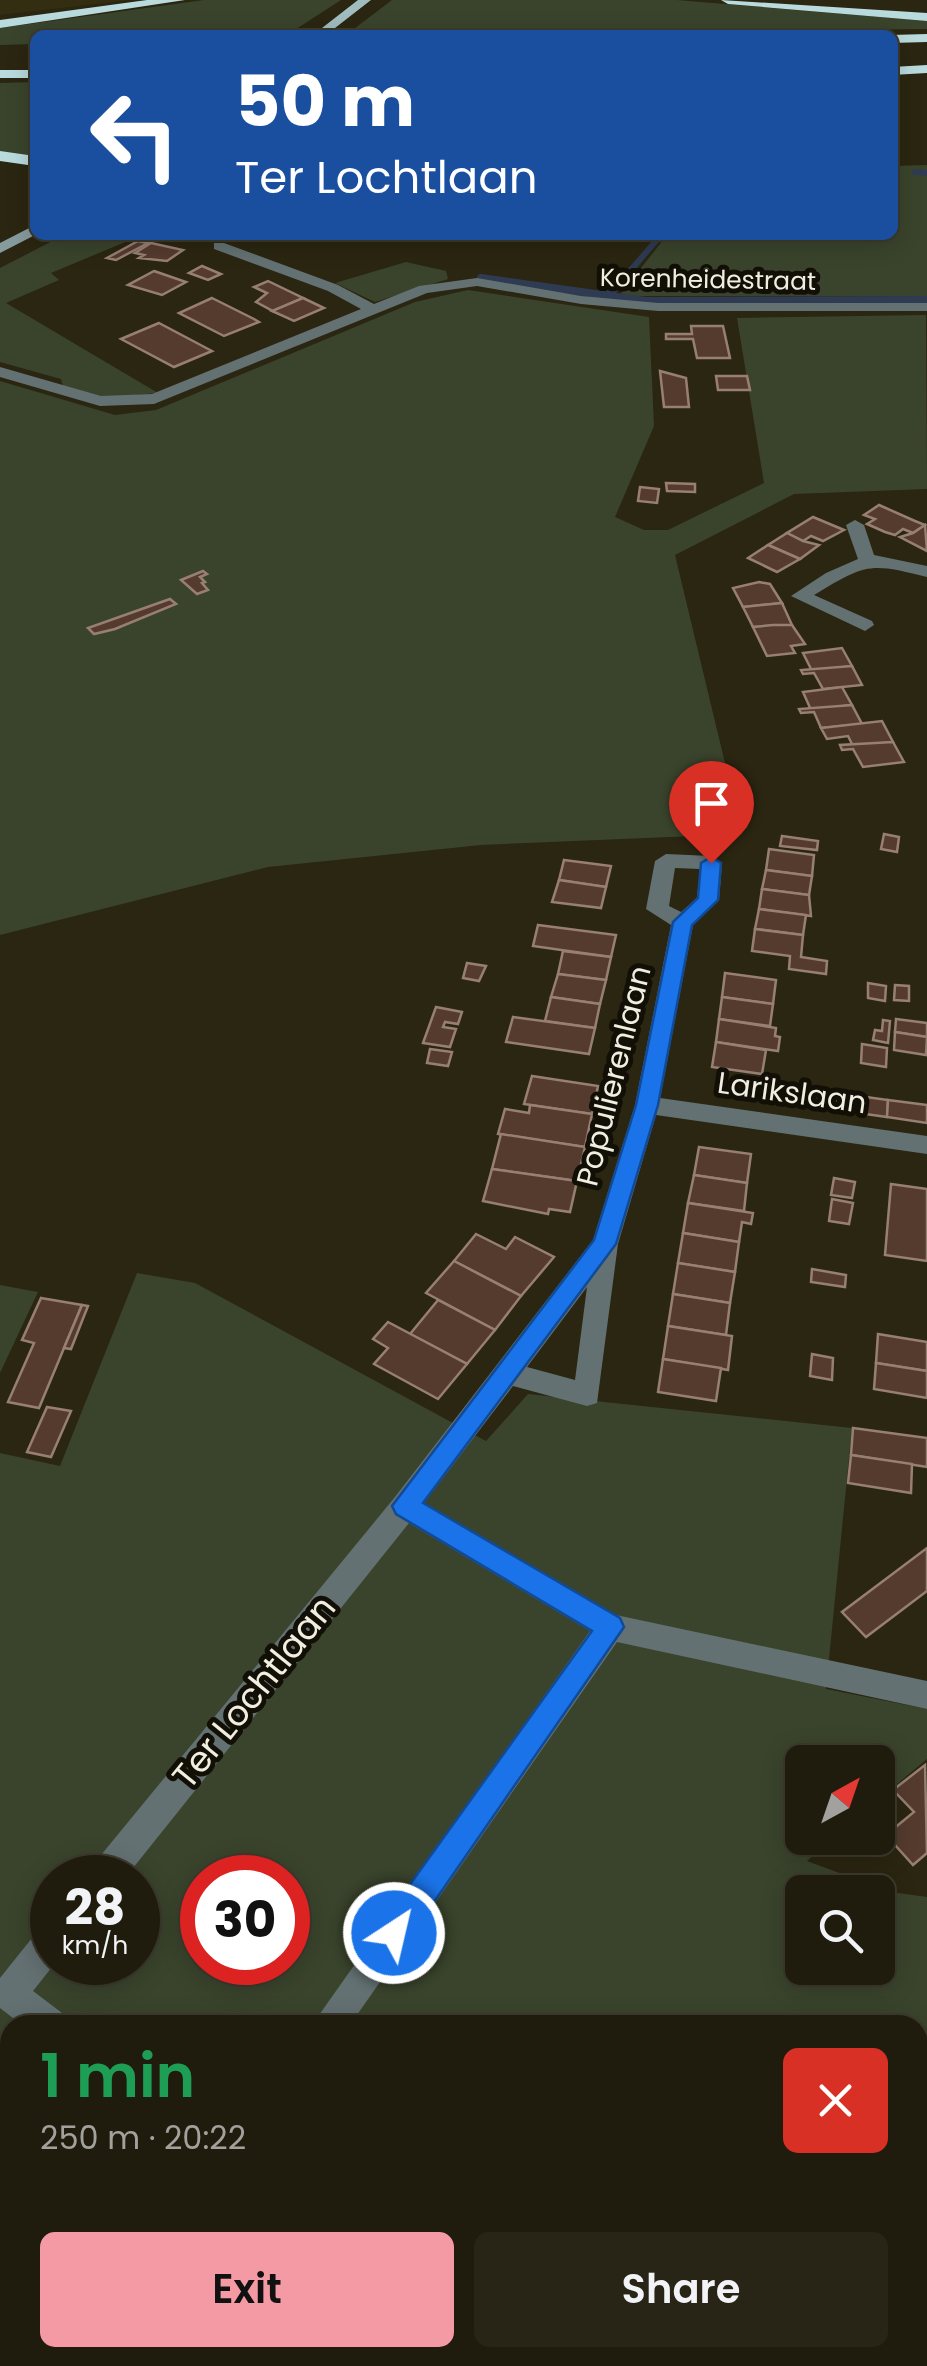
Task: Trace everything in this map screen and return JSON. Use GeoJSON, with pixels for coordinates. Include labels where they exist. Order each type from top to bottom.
{"type":"FeatureCollection","features":[{"type":"Feature","properties":{"kind":"highway"},"geometry":{"type":"LineString","coordinates":[[0,24],[178,0]]}},
{"type":"Feature","properties":{"kind":"highway"},"geometry":{"type":"LineString","coordinates":[[728,0],[927,17]]}},
{"type":"Feature","properties":{"kind":"highway"},"geometry":{"type":"LineString","coordinates":[[898,39],[927,38]]}},
{"type":"Feature","properties":{"kind":"highway"},"geometry":{"type":"LineString","coordinates":[[898,58],[927,58]]}},
{"type":"Feature","properties":{"kind":"highway"},"geometry":{"type":"LineString","coordinates":[[898,71],[927,69]]}},
{"type":"Feature","properties":{"kind":"highway"},"geometry":{"type":"LineString","coordinates":[[0,74],[30,74]]}},
{"type":"Feature","properties":{"kind":"highway"},"geometry":{"type":"LineString","coordinates":[[0,156],[30,160]]}},
{"type":"Feature","properties":{"kind":"main road"},"geometry":{"type":"LineString","coordinates":[[325,30],[365,0]]}},
{"type":"Feature","properties":{"kind":"main road"},"geometry":{"type":"LineString","coordinates":[[0,250],[30,232]]}},
{"type":"Feature","properties":{"kind":"street"},"geometry":{"type":"LineString","coordinates":[[219,246],[332,288],[374,310]]}},
{"type":"Feature","properties":{"kind":"street","name":"Korenheidestraat"},"geometry":{"type":"LineString","coordinates":[[0,372],[100,401],[139,402],[424,289],[459,282],[658,307],[927,307]]}},
{"type":"Feature","properties":{"kind":"street"},"geometry":{"type":"LineString","coordinates":[[854,526],[866,558]]}},
{"type":"Feature","properties":{"kind":"street"},"geometry":{"type":"LineString","coordinates":[[865,625],[800,596],[866,558],[903,561],[927,572]]}},
{"type":"Feature","properties":{"kind":"street","name":"Populierenlaan"},"geometry":{"type":"LineString","coordinates":[[504,1372],[587,1396],[604,1244],[647,1105],[683,922]]}},
{"type":"Feature","properties":{"kind":"street","name":"Larikslaan"},"geometry":{"type":"LineString","coordinates":[[647,1105],[927,1145]]}},
{"type":"Feature","properties":{"kind":"street","name":"Populierenlaan"},"geometry":{"type":"LineString","coordinates":[[448,1445],[604,1244]]}},
{"type":"Feature","properties":{"kind":"street","name":"Ter Lochtlaan"},"geometry":{"type":"LineString","coordinates":[[123,1855],[405,1506],[448,1445]]}},
{"type":"Feature","properties":{"kind":"street"},"geometry":{"type":"LineString","coordinates":[[405,1506],[610,1627],[927,1695]]}},
{"type":"Feature","properties":{"kind":"street"},"geometry":{"type":"LineString","coordinates":[[336,2015],[610,1627]]}},
{"type":"Feature","properties":{"kind":"street"},"geometry":{"type":"LineString","coordinates":[[30,1963],[5,1990],[37,2015]]}},
{"type":"Feature","properties":{"kind":"shaded area"},"geometry":{"type":"Polygon","coordinates":[[[0,0],[130,0],[0,15],[0,0]]]}},
{"type":"Feature","properties":{"kind":"green space"},"geometry":{"type":"Polygon","coordinates":[[[204,0],[341,0],[295,30],[30,30],[30,44],[0,45],[0,28],[204,0]]]}},
{"type":"Feature","properties":{"kind":"green space"},"geometry":{"type":"Polygon","coordinates":[[[392,0],[677,0],[927,21],[927,29],[353,30],[392,0]]]}},
{"type":"Feature","properties":{"kind":"green space"},"geometry":{"type":"Polygon","coordinates":[[[30,82],[30,157],[0,152],[0,83],[30,82]]]}},
{"type":"Feature","properties":{"kind":"green space"},"geometry":{"type":"Polygon","coordinates":[[[927,165],[927,296],[619,296],[663,240],[898,240],[898,166],[927,165]]]}},
{"type":"Feature","properties":{"kind":"green space"},"geometry":{"type":"Polygon","coordinates":[[[54,240],[130,240],[51,273],[59,280],[6,303],[158,393],[102,398],[63,386],[61,379],[0,362],[0,268],[54,240]]]}},
{"type":"Feature","properties":{"kind":"green space"},"geometry":{"type":"Polygon","coordinates":[[[406,262],[446,271],[448,279],[375,302],[335,283],[406,262]]]}},
{"type":"Feature","properties":{"kind":"green space"},"geometry":{"type":"Polygon","coordinates":[[[468,290],[649,317],[654,426],[615,517],[644,530],[668,530],[764,483],[737,318],[926,315],[927,489],[794,494],[675,555],[742,834],[481,845],[268,867],[0,935],[0,381],[115,415],[156,410],[415,302],[468,290]]]}},
{"type":"Feature","properties":{"kind":"green space"},"geometry":{"type":"Polygon","coordinates":[[[137,1273],[195,1283],[486,1441],[528,1394],[852,1428],[826,1689],[927,1709],[927,1759],[895,1786],[895,1745],[785,1745],[785,1855],[814,1855],[807,1861],[845,1875],[785,1875],[785,1985],[895,1985],[895,1893],[927,1897],[927,2015],[0,2015],[0,1453],[60,1466],[137,1273]]]}},
{"type":"Feature","properties":{"kind":"green space"},"geometry":{"type":"Polygon","coordinates":[[[0,1285],[38,1292],[0,1373],[0,1285]]]}},
{"type":"Feature","properties":{"kind":"building"},"geometry":{"type":"Polygon","coordinates":[[[138,241],[148,243],[116,260],[107,258],[138,241]]]}},
{"type":"Feature","properties":{"kind":"building"},"geometry":{"type":"Polygon","coordinates":[[[151,243],[183,250],[167,261],[139,258],[144,255],[135,253],[151,243]]]}},
{"type":"Feature","properties":{"kind":"building"},"geometry":{"type":"Polygon","coordinates":[[[202,266],[221,274],[208,280],[189,273],[202,266]]]}},
{"type":"Feature","properties":{"kind":"building"},"geometry":{"type":"Polygon","coordinates":[[[154,271],[186,282],[162,295],[128,285],[154,271]]]}},
{"type":"Feature","properties":{"kind":"building"},"geometry":{"type":"Polygon","coordinates":[[[268,281],[303,298],[273,311],[256,302],[267,293],[254,287],[268,281]]]}},
{"type":"Feature","properties":{"kind":"building"},"geometry":{"type":"Polygon","coordinates":[[[212,298],[259,322],[224,336],[179,313],[212,298]]]}},
{"type":"Feature","properties":{"kind":"building"},"geometry":{"type":"Polygon","coordinates":[[[303,298],[324,308],[294,321],[272,311],[303,298]]]}},
{"type":"Feature","properties":{"kind":"building"},"geometry":{"type":"Polygon","coordinates":[[[159,323],[212,351],[174,367],[121,339],[159,323]]]}},
{"type":"Feature","properties":{"kind":"building"},"geometry":{"type":"Polygon","coordinates":[[[691,326],[723,326],[730,358],[697,358],[693,339],[666,339],[666,334],[692,334],[691,326]]]}},
{"type":"Feature","properties":{"kind":"building"},"geometry":{"type":"Polygon","coordinates":[[[660,371],[686,378],[689,407],[664,407],[660,371]]]}},
{"type":"Feature","properties":{"kind":"building"},"geometry":{"type":"Polygon","coordinates":[[[716,376],[747,376],[750,390],[718,390],[716,376]]]}},
{"type":"Feature","properties":{"kind":"building"},"geometry":{"type":"Polygon","coordinates":[[[666,483],[695,484],[695,492],[667,491],[666,483]]]}},
{"type":"Feature","properties":{"kind":"building"},"geometry":{"type":"Polygon","coordinates":[[[640,487],[659,489],[657,503],[638,501],[640,487]]]}},
{"type":"Feature","properties":{"kind":"building"},"geometry":{"type":"Polygon","coordinates":[[[879,505],[925,525],[913,533],[903,529],[895,535],[867,524],[875,519],[864,515],[879,505]]]}},
{"type":"Feature","properties":{"kind":"building"},"geometry":{"type":"Polygon","coordinates":[[[813,517],[844,530],[823,541],[811,536],[803,541],[787,533],[813,517]]]}},
{"type":"Feature","properties":{"kind":"building"},"geometry":{"type":"Polygon","coordinates":[[[925,525],[927,551],[900,537],[913,533],[925,525]]]}},
{"type":"Feature","properties":{"kind":"building"},"geometry":{"type":"Polygon","coordinates":[[[787,533],[819,545],[800,559],[768,545],[787,533]]]}},
{"type":"Feature","properties":{"kind":"building"},"geometry":{"type":"Polygon","coordinates":[[[768,545],[800,559],[777,572],[748,558],[768,545]]]}},
{"type":"Feature","properties":{"kind":"building"},"geometry":{"type":"Polygon","coordinates":[[[203,571],[207,574],[200,577],[208,590],[197,594],[181,580],[203,571]]]}},
{"type":"Feature","properties":{"kind":"building"},"geometry":{"type":"Polygon","coordinates":[[[759,582],[770,584],[782,603],[743,607],[733,588],[759,582]]]}},
{"type":"Feature","properties":{"kind":"building"},"geometry":{"type":"Polygon","coordinates":[[[170,599],[176,604],[115,629],[94,634],[88,628],[170,599]]]}},
{"type":"Feature","properties":{"kind":"building"},"geometry":{"type":"Polygon","coordinates":[[[782,603],[792,625],[753,627],[743,607],[782,603]]]}},
{"type":"Feature","properties":{"kind":"building"},"geometry":{"type":"Polygon","coordinates":[[[792,625],[805,644],[791,646],[795,653],[767,656],[753,627],[792,625]]]}},
{"type":"Feature","properties":{"kind":"building"},"geometry":{"type":"Polygon","coordinates":[[[842,648],[852,666],[812,671],[803,653],[842,648]]]}},
{"type":"Feature","properties":{"kind":"building"},"geometry":{"type":"Polygon","coordinates":[[[852,666],[862,685],[823,689],[814,673],[803,674],[801,670],[852,666]]]}},
{"type":"Feature","properties":{"kind":"building"},"geometry":{"type":"Polygon","coordinates":[[[842,687],[852,705],[811,710],[803,692],[842,687]]]}},
{"type":"Feature","properties":{"kind":"building"},"geometry":{"type":"Polygon","coordinates":[[[852,705],[862,724],[821,728],[814,712],[801,713],[799,709],[852,705]]]}},
{"type":"Feature","properties":{"kind":"building"},"geometry":{"type":"Polygon","coordinates":[[[882,721],[893,742],[853,746],[848,736],[827,739],[821,728],[882,721]]]}},
{"type":"Feature","properties":{"kind":"building"},"geometry":{"type":"Polygon","coordinates":[[[893,742],[904,762],[863,767],[853,749],[842,750],[840,745],[893,742]]]}},
{"type":"Feature","properties":{"kind":"building"},"geometry":{"type":"Polygon","coordinates":[[[884,834],[899,837],[897,852],[881,849],[884,834]]]}},
{"type":"Feature","properties":{"kind":"building"},"geometry":{"type":"Polygon","coordinates":[[[782,836],[818,841],[817,850],[780,846],[782,836]]]}},
{"type":"Feature","properties":{"kind":"building"},"geometry":{"type":"Polygon","coordinates":[[[769,849],[814,855],[812,876],[766,870],[769,849]]]}},
{"type":"Feature","properties":{"kind":"building"},"geometry":{"type":"Polygon","coordinates":[[[564,860],[611,866],[606,887],[559,880],[564,860]]]}},
{"type":"Feature","properties":{"kind":"building"},"geometry":{"type":"Polygon","coordinates":[[[766,870],[812,876],[809,895],[762,889],[766,870]]]}},
{"type":"Feature","properties":{"kind":"building"},"geometry":{"type":"Polygon","coordinates":[[[559,880],[606,887],[601,908],[552,902],[559,880]]]}},
{"type":"Feature","properties":{"kind":"building"},"geometry":{"type":"Polygon","coordinates":[[[762,889],[809,895],[811,916],[759,909],[762,889]]]}},
{"type":"Feature","properties":{"kind":"building"},"geometry":{"type":"Polygon","coordinates":[[[759,909],[806,915],[803,935],[755,929],[759,909]]]}},
{"type":"Feature","properties":{"kind":"building"},"geometry":{"type":"Polygon","coordinates":[[[538,925],[616,935],[611,957],[533,946],[538,925]]]}},
{"type":"Feature","properties":{"kind":"building"},"geometry":{"type":"Polygon","coordinates":[[[755,929],[803,935],[801,957],[827,961],[826,974],[789,969],[790,956],[752,951],[755,929]]]}},
{"type":"Feature","properties":{"kind":"building"},"geometry":{"type":"Polygon","coordinates":[[[563,951],[611,957],[606,980],[558,974],[563,951]]]}},
{"type":"Feature","properties":{"kind":"building"},"geometry":{"type":"Polygon","coordinates":[[[467,963],[486,966],[479,981],[463,978],[467,963]]]}},
{"type":"Feature","properties":{"kind":"building"},"geometry":{"type":"Polygon","coordinates":[[[725,973],[776,980],[773,1004],[722,997],[725,973]]]}},
{"type":"Feature","properties":{"kind":"building"},"geometry":{"type":"Polygon","coordinates":[[[558,974],[606,980],[600,1004],[551,997],[558,974]]]}},
{"type":"Feature","properties":{"kind":"building"},"geometry":{"type":"Polygon","coordinates":[[[868,983],[886,986],[885,1001],[868,998],[868,983]]]}},
{"type":"Feature","properties":{"kind":"building"},"geometry":{"type":"Polygon","coordinates":[[[895,985],[909,986],[909,1001],[894,1000],[895,985]]]}},
{"type":"Feature","properties":{"kind":"building"},"geometry":{"type":"Polygon","coordinates":[[[551,997],[600,1004],[595,1028],[545,1021],[551,997]]]}},
{"type":"Feature","properties":{"kind":"building"},"geometry":{"type":"Polygon","coordinates":[[[722,997],[773,1004],[770,1026],[719,1019],[722,997]]]}},
{"type":"Feature","properties":{"kind":"building"},"geometry":{"type":"Polygon","coordinates":[[[436,1007],[462,1012],[458,1024],[445,1022],[443,1027],[456,1029],[450,1047],[423,1043],[436,1007]]]}},
{"type":"Feature","properties":{"kind":"building"},"geometry":{"type":"Polygon","coordinates":[[[513,1017],[595,1028],[589,1054],[506,1042],[513,1017]]]}},
{"type":"Feature","properties":{"kind":"building"},"geometry":{"type":"Polygon","coordinates":[[[719,1019],[776,1028],[775,1036],[780,1037],[778,1051],[716,1042],[719,1019]]]}},
{"type":"Feature","properties":{"kind":"building"},"geometry":{"type":"Polygon","coordinates":[[[896,1019],[927,1023],[927,1037],[895,1032],[896,1019]]]}},
{"type":"Feature","properties":{"kind":"building"},"geometry":{"type":"Polygon","coordinates":[[[883,1020],[890,1021],[888,1043],[873,1040],[875,1030],[882,1031],[883,1020]]]}},
{"type":"Feature","properties":{"kind":"building"},"geometry":{"type":"Polygon","coordinates":[[[895,1032],[927,1037],[926,1055],[894,1050],[895,1032]]]}},
{"type":"Feature","properties":{"kind":"building"},"geometry":{"type":"Polygon","coordinates":[[[716,1042],[766,1050],[762,1074],[712,1067],[716,1042]]]}},
{"type":"Feature","properties":{"kind":"building"},"geometry":{"type":"Polygon","coordinates":[[[862,1044],[887,1048],[886,1067],[861,1063],[862,1044]]]}},
{"type":"Feature","properties":{"kind":"building"},"geometry":{"type":"Polygon","coordinates":[[[430,1049],[452,1052],[448,1066],[427,1063],[430,1049]]]}},
{"type":"Feature","properties":{"kind":"building"},"geometry":{"type":"Polygon","coordinates":[[[532,1076],[598,1086],[592,1114],[524,1104],[532,1076]]]}},
{"type":"Feature","properties":{"kind":"building"},"geometry":{"type":"Polygon","coordinates":[[[835,1091],[863,1096],[861,1110],[833,1105],[835,1091]]]}},
{"type":"Feature","properties":{"kind":"building"},"geometry":{"type":"Polygon","coordinates":[[[866,1097],[888,1100],[887,1117],[865,1114],[866,1097]]]}},
{"type":"Feature","properties":{"kind":"building"},"geometry":{"type":"Polygon","coordinates":[[[888,1100],[927,1105],[927,1123],[887,1117],[888,1100]]]}},
{"type":"Feature","properties":{"kind":"building"},"geometry":{"type":"Polygon","coordinates":[[[530,1105],[592,1114],[585,1147],[498,1134],[505,1109],[529,1113],[530,1105]]]}},
{"type":"Feature","properties":{"kind":"building"},"geometry":{"type":"Polygon","coordinates":[[[501,1134],[585,1147],[577,1181],[492,1169],[501,1134]]]}},
{"type":"Feature","properties":{"kind":"building"},"geometry":{"type":"Polygon","coordinates":[[[699,1147],[751,1154],[747,1183],[694,1175],[699,1147]]]}},
{"type":"Feature","properties":{"kind":"building"},"geometry":{"type":"Polygon","coordinates":[[[492,1169],[577,1181],[570,1212],[549,1209],[548,1214],[483,1201],[492,1169]]]}},
{"type":"Feature","properties":{"kind":"building"},"geometry":{"type":"Polygon","coordinates":[[[694,1175],[747,1183],[744,1211],[688,1203],[694,1175]]]}},
{"type":"Feature","properties":{"kind":"building"},"geometry":{"type":"Polygon","coordinates":[[[834,1178],[855,1182],[852,1198],[831,1195],[834,1178]]]}},
{"type":"Feature","properties":{"kind":"building"},"geometry":{"type":"Polygon","coordinates":[[[891,1184],[927,1189],[927,1261],[885,1255],[891,1184]]]}},
{"type":"Feature","properties":{"kind":"building"},"geometry":{"type":"Polygon","coordinates":[[[832,1199],[853,1203],[849,1224],[829,1221],[832,1199]]]}},
{"type":"Feature","properties":{"kind":"building"},"geometry":{"type":"Polygon","coordinates":[[[688,1203],[753,1213],[751,1224],[742,1222],[739,1242],[683,1233],[688,1203]]]}},
{"type":"Feature","properties":{"kind":"building"},"geometry":{"type":"Polygon","coordinates":[[[683,1233],[739,1242],[735,1272],[678,1263],[683,1233]]]}},
{"type":"Feature","properties":{"kind":"building"},"geometry":{"type":"Polygon","coordinates":[[[476,1234],[506,1249],[515,1237],[554,1257],[521,1296],[454,1261],[476,1234]]]}},
{"type":"Feature","properties":{"kind":"building"},"geometry":{"type":"Polygon","coordinates":[[[454,1261],[521,1296],[495,1330],[426,1293],[454,1261]]]}},
{"type":"Feature","properties":{"kind":"building"},"geometry":{"type":"Polygon","coordinates":[[[678,1263],[735,1272],[730,1303],[673,1294],[678,1263]]]}},
{"type":"Feature","properties":{"kind":"building"},"geometry":{"type":"Polygon","coordinates":[[[812,1269],[846,1275],[845,1287],[811,1282],[812,1269]]]}},
{"type":"Feature","properties":{"kind":"building"},"geometry":{"type":"Polygon","coordinates":[[[673,1294],[730,1303],[726,1335],[668,1326],[673,1294]]]}},
{"type":"Feature","properties":{"kind":"building"},"geometry":{"type":"Polygon","coordinates":[[[41,1298],[82,1305],[39,1408],[8,1402],[34,1343],[22,1340],[41,1298]]]}},
{"type":"Feature","properties":{"kind":"building"},"geometry":{"type":"Polygon","coordinates":[[[438,1300],[495,1330],[467,1364],[410,1334],[438,1300]]]}},
{"type":"Feature","properties":{"kind":"building"},"geometry":{"type":"Polygon","coordinates":[[[82,1305],[88,1306],[71,1349],[64,1348],[82,1305]]]}},
{"type":"Feature","properties":{"kind":"building"},"geometry":{"type":"Polygon","coordinates":[[[388,1322],[467,1364],[438,1399],[374,1364],[388,1348],[373,1339],[388,1322]]]}},
{"type":"Feature","properties":{"kind":"building"},"geometry":{"type":"Polygon","coordinates":[[[668,1326],[732,1336],[728,1370],[663,1359],[668,1326]]]}},
{"type":"Feature","properties":{"kind":"building"},"geometry":{"type":"Polygon","coordinates":[[[878,1334],[927,1342],[927,1371],[876,1363],[878,1334]]]}},
{"type":"Feature","properties":{"kind":"building"},"geometry":{"type":"Polygon","coordinates":[[[812,1354],[833,1358],[832,1380],[810,1376],[812,1354]]]}},
{"type":"Feature","properties":{"kind":"building"},"geometry":{"type":"Polygon","coordinates":[[[663,1359],[721,1368],[716,1401],[658,1392],[663,1359]]]}},
{"type":"Feature","properties":{"kind":"building"},"geometry":{"type":"Polygon","coordinates":[[[876,1363],[927,1371],[927,1398],[874,1389],[876,1363]]]}},
{"type":"Feature","properties":{"kind":"building"},"geometry":{"type":"Polygon","coordinates":[[[47,1407],[71,1411],[51,1457],[27,1452],[47,1407]]]}},
{"type":"Feature","properties":{"kind":"building"},"geometry":{"type":"Polygon","coordinates":[[[853,1428],[927,1438],[927,1467],[851,1455],[853,1428]]]}},
{"type":"Feature","properties":{"kind":"building"},"geometry":{"type":"Polygon","coordinates":[[[851,1455],[912,1464],[911,1493],[848,1483],[851,1455]]]}},
{"type":"Feature","properties":{"kind":"building"},"geometry":{"type":"Polygon","coordinates":[[[927,1548],[927,1591],[866,1637],[842,1612],[927,1548]]]}},
{"type":"Feature","properties":{"kind":"building"},"geometry":{"type":"Polygon","coordinates":[[[925,1765],[927,1853],[913,1865],[895,1845],[895,1828],[914,1812],[895,1788],[925,1765]]]}},
{"type":"Feature","properties":{"kind":"waterway"},"geometry":{"type":"LineString","coordinates":[[915,172],[927,173]]}},
{"type":"Feature","properties":{"kind":"waterway"},"geometry":{"type":"LineString","coordinates":[[625,277],[657,240]]}},
{"type":"Feature","properties":{"kind":"waterway"},"geometry":{"type":"LineString","coordinates":[[608,296],[627,274]]}},
{"type":"Feature","properties":{"kind":"waterway"},"geometry":{"type":"LineString","coordinates":[[481,278],[608,296]]}},
{"type":"Feature","properties":{"kind":"waterway"},"geometry":{"type":"LineString","coordinates":[[608,296],[646,301],[927,300]]}},
{"type":"Feature","properties":{"kind":"route"},"geometry":{"type":"LineString","coordinates":[[394,1933],[610,1627],[405,1506],[604,1244],[647,1105],[683,922],[708,900],[711,863]]}}]}
